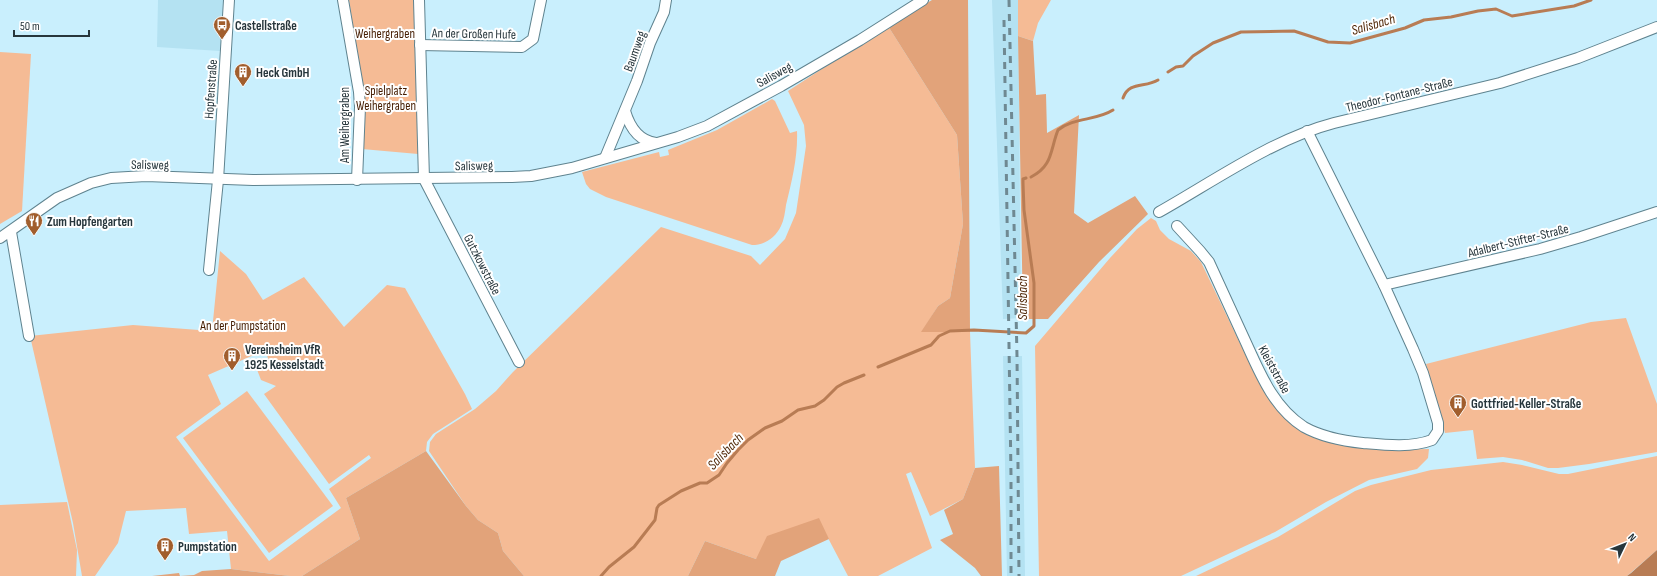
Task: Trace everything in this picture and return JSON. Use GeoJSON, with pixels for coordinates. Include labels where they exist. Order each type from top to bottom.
{"type":"FeatureCollection","features":[{"type":"Feature","properties":{"kind":"street","name":"Hopfenstraße"},"geometry":{"type":"LineString","coordinates":[[218,180],[229,0]]}},
{"type":"Feature","properties":{"kind":"street","name":"Am Weihergraben"},"geometry":{"type":"LineString","coordinates":[[343,0],[359,92],[360,107],[357,180]]}},
{"type":"Feature","properties":{"kind":"street"},"geometry":{"type":"LineString","coordinates":[[419,0],[424,179]]}},
{"type":"Feature","properties":{"kind":"street","name":"An der Großen Hufe"},"geometry":{"type":"LineString","coordinates":[[420,44],[522,47],[533,39],[541,0]]}},
{"type":"Feature","properties":{"kind":"street","name":"Baumweg"},"geometry":{"type":"LineString","coordinates":[[606,158],[650,43],[664,12],[666,0]]}},
{"type":"Feature","properties":{"kind":"street","name":"Salisweg"},"geometry":{"type":"LineString","coordinates":[[0,238],[11,232],[57,198],[101,180],[138,176],[218,180],[424,179],[531,176],[572,168],[689,133],[722,118],[817,65],[923,0]]}},
{"type":"Feature","properties":{"kind":"street","name":"Theodor-Fontane-Straße"},"geometry":{"type":"LineString","coordinates":[[1159,212],[1262,153],[1307,131],[1334,123],[1500,83],[1578,58],[1657,27]]}},
{"type":"Feature","properties":{"kind":"street"},"geometry":{"type":"LineString","coordinates":[[625,111],[631,126],[638,136],[650,142],[658,143]]}},
{"type":"Feature","properties":{"kind":"street"},"geometry":{"type":"LineString","coordinates":[[1307,131],[1384,285]]}},
{"type":"Feature","properties":{"kind":"street","name":"Gutzkowstraße"},"geometry":{"type":"LineString","coordinates":[[424,179],[519,362]]}},
{"type":"Feature","properties":{"kind":"street"},"geometry":{"type":"LineString","coordinates":[[209,270],[218,180]]}},
{"type":"Feature","properties":{"kind":"street","name":"Adalbert-Stifter-Straße"},"geometry":{"type":"LineString","coordinates":[[1384,285],[1540,249],[1657,212]]}},
{"type":"Feature","properties":{"kind":"street","name":"Kleiststraße"},"geometry":{"type":"LineString","coordinates":[[1177,226],[1208,262],[1264,380],[1277,402],[1295,420],[1317,433],[1350,441],[1388,445],[1416,444],[1432,440],[1438,431],[1438,423],[1433,404],[1423,373],[1384,285]]}},
{"type":"Feature","properties":{"kind":"street"},"geometry":{"type":"LineString","coordinates":[[11,232],[29,336]]}},
{"type":"Feature","properties":{"kind":"shaded area"},"geometry":{"type":"Polygon","coordinates":[[[158,0],[223,0],[220,51],[157,47],[158,0]]]}},
{"type":"Feature","properties":{"kind":"shaded area"},"geometry":{"type":"Polygon","coordinates":[[[932,0],[968,0],[970,332],[921,332],[938,306],[950,298],[963,224],[957,135],[888,26],[932,0]]]}},
{"type":"Feature","properties":{"kind":"shaded area"},"geometry":{"type":"Polygon","coordinates":[[[992,0],[1018,0],[1021,318],[1003,319],[992,0]]]}},
{"type":"Feature","properties":{"kind":"shaded area"},"geometry":{"type":"Polygon","coordinates":[[[1018,36],[1033,41],[1036,95],[1046,94],[1047,133],[1079,115],[1074,213],[1088,223],[1135,196],[1148,214],[1099,262],[1048,319],[1023,319],[1018,36]]]}},
{"type":"Feature","properties":{"kind":"shaded area"},"geometry":{"type":"Polygon","coordinates":[[[1003,356],[1022,356],[1025,576],[1007,576],[1003,356]]]}},
{"type":"Feature","properties":{"kind":"shaded area"},"geometry":{"type":"Polygon","coordinates":[[[426,451],[478,520],[498,533],[503,551],[524,576],[302,576],[360,539],[346,498],[426,451]]]}},
{"type":"Feature","properties":{"kind":"shaded area"},"geometry":{"type":"Polygon","coordinates":[[[999,466],[1002,576],[981,576],[975,568],[940,540],[953,534],[944,510],[963,499],[975,468],[999,466]]]}},
{"type":"Feature","properties":{"kind":"shaded area"},"geometry":{"type":"Polygon","coordinates":[[[819,518],[829,539],[781,561],[775,576],[688,576],[705,541],[756,559],[767,536],[819,518]]]}},
{"type":"Feature","properties":{"kind":"shaded area"},"geometry":{"type":"Polygon","coordinates":[[[1657,550],[1657,576],[1627,576],[1631,573],[1657,550]]]}},
{"type":"Feature","properties":{"kind":"shaded area"},"geometry":{"type":"Polygon","coordinates":[[[231,569],[290,576],[180,576],[194,575],[202,571],[231,569]]]}},
{"type":"Feature","properties":{"kind":"shaded area"},"geometry":{"type":"Polygon","coordinates":[[[179,573],[180,576],[152,576],[179,573]]]}},
{"type":"Feature","properties":{"kind":"green space","name":"Weihergraben"},"geometry":{"type":"Polygon","coordinates":[[[349,0],[414,0],[418,154],[362,149],[363,91],[349,0]]]}},
{"type":"Feature","properties":{"kind":"green space"},"geometry":{"type":"Polygon","coordinates":[[[1018,0],[1051,0],[1038,23],[1033,41],[1018,36],[1018,0]]]}},
{"type":"Feature","properties":{"kind":"green space"},"geometry":{"type":"Polygon","coordinates":[[[888,26],[957,135],[963,224],[950,298],[938,306],[922,332],[970,332],[975,468],[963,499],[930,516],[911,472],[906,474],[932,548],[878,576],[848,576],[818,519],[756,559],[705,541],[688,576],[524,576],[503,551],[498,533],[478,520],[466,506],[429,451],[430,442],[436,434],[475,409],[496,391],[513,372],[661,227],[751,256],[760,265],[785,239],[796,213],[806,146],[804,125],[788,91],[888,26]]]}},
{"type":"Feature","properties":{"kind":"green space"},"geometry":{"type":"Polygon","coordinates":[[[0,52],[31,54],[22,211],[0,224],[0,52]]]}},
{"type":"Feature","properties":{"kind":"green space"},"geometry":{"type":"Polygon","coordinates":[[[772,99],[775,101],[790,133],[797,131],[797,150],[783,221],[776,234],[761,244],[752,245],[606,197],[590,189],[586,184],[582,172],[659,152],[660,157],[669,155],[668,150],[717,130],[772,99]]]}},
{"type":"Feature","properties":{"kind":"green space"},"geometry":{"type":"Polygon","coordinates":[[[1151,218],[1156,221],[1160,230],[1169,239],[1191,251],[1201,262],[1259,383],[1273,404],[1291,422],[1387,450],[1429,449],[1428,458],[1417,469],[1369,480],[1326,502],[1275,532],[1181,576],[1039,576],[1035,346],[1110,258],[1137,229],[1151,218]]]}},
{"type":"Feature","properties":{"kind":"green space","name":"An der Pumpstation"},"geometry":{"type":"Polygon","coordinates":[[[220,251],[246,274],[263,300],[304,277],[344,327],[387,285],[405,288],[472,409],[433,434],[427,442],[426,451],[346,498],[360,539],[302,576],[231,569],[227,531],[189,534],[186,508],[126,511],[118,543],[95,576],[82,576],[73,523],[30,336],[133,325],[212,331],[220,251]],[[265,350],[208,375],[221,404],[176,437],[269,561],[341,508],[329,489],[371,458],[369,455],[329,484],[264,394],[276,386],[261,380],[256,367],[269,361],[265,350]]]}},
{"type":"Feature","properties":{"kind":"green space"},"geometry":{"type":"Polygon","coordinates":[[[1626,318],[1657,404],[1657,452],[1589,464],[1548,468],[1522,460],[1503,457],[1477,459],[1473,430],[1445,433],[1426,364],[1591,322],[1626,318]]]}},
{"type":"Feature","properties":{"kind":"green space"},"geometry":{"type":"Polygon","coordinates":[[[247,391],[333,506],[269,553],[183,438],[247,391]]]}},
{"type":"Feature","properties":{"kind":"green space"},"geometry":{"type":"Polygon","coordinates":[[[1657,456],[1657,550],[1627,576],[1196,576],[1278,537],[1355,491],[1371,485],[1431,470],[1503,462],[1559,474],[1568,474],[1657,456]]]}},
{"type":"Feature","properties":{"kind":"green space"},"geometry":{"type":"Polygon","coordinates":[[[67,502],[77,550],[76,576],[0,576],[0,505],[67,502]]]}},
{"type":"Feature","properties":{"kind":"waterway","name":"Salisbach"},"geometry":{"type":"LineString","coordinates":[[1168,72],[1176,67],[1183,66],[1193,56],[1213,43],[1241,32],[1294,31],[1328,42],[1350,43],[1405,28],[1424,20],[1496,9],[1512,16],[1574,6],[1591,0]]}},
{"type":"Feature","properties":{"kind":"waterway","name":"Salisbach"},"geometry":{"type":"LineString","coordinates":[[1123,98],[1129,89],[1158,80]]}},
{"type":"Feature","properties":{"kind":"waterway","name":"Salisbach"},"geometry":{"type":"LineString","coordinates":[[1031,177],[1038,173],[1047,163],[1058,130],[1071,123],[1099,116],[1113,110]]}},
{"type":"Feature","properties":{"kind":"waterway","name":"Salisbach"},"geometry":{"type":"LineString","coordinates":[[878,367],[931,345],[939,336],[950,331],[974,330],[1026,333],[1034,326],[1034,283],[1024,210],[1023,179],[1026,178]]}},
{"type":"Feature","properties":{"kind":"waterway","name":"Salisbach"},"geometry":{"type":"LineString","coordinates":[[601,576],[609,567],[634,547],[655,520],[659,505],[681,491],[700,483],[707,483],[719,475],[738,450],[748,440],[765,428],[782,421],[798,410],[815,406],[824,400],[837,387],[864,375]]}},
{"type":"Feature","properties":{"kind":"railway"},"geometry":{"type":"LineString","coordinates":[[1009,0],[1017,356],[1019,576]]}},
{"type":"Feature","properties":{"kind":"railway"},"geometry":{"type":"LineString","coordinates":[[1004,20],[1011,475],[1011,576]]}},
{"type":"Feature","properties":{"kind":"place","name":"Castellstraße"},"geometry":{"type":"Point","coordinates":[222,40]}},
{"type":"Feature","properties":{"kind":"place","name":"Heck GmbH"},"geometry":{"type":"Point","coordinates":[243,87]}},
{"type":"Feature","properties":{"kind":"place","name":"Zum Hopfengarten"},"geometry":{"type":"Point","coordinates":[34,236]}},
{"type":"Feature","properties":{"kind":"place","name":"Vereinsheim VfR 1925 Kesselstadt"},"geometry":{"type":"Point","coordinates":[232,371]}},
{"type":"Feature","properties":{"kind":"place","name":"Gottfried-Keller-Straße"},"geometry":{"type":"Point","coordinates":[1458,418]}},
{"type":"Feature","properties":{"kind":"place","name":"Pumpstation"},"geometry":{"type":"Point","coordinates":[165,561]}},
{"type":"Feature","properties":{"kind":"park label","name":"Spielplatz Weihergraben"},"geometry":{"type":"Point","coordinates":[386,98]}}]}
